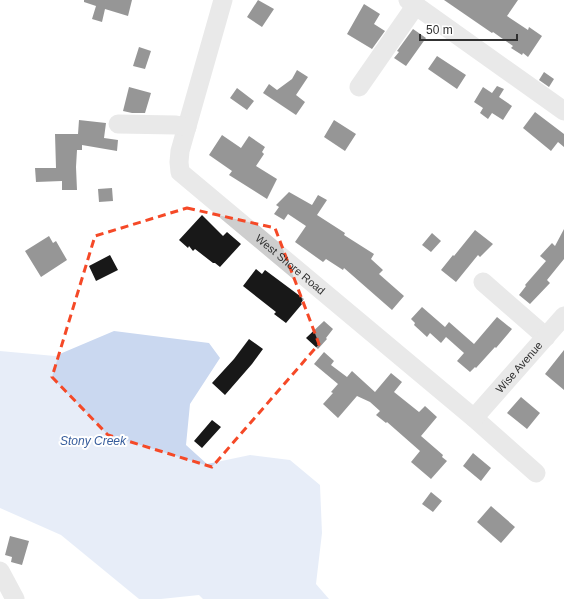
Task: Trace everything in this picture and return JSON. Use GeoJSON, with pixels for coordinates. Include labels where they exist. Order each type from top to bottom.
{"type":"FeatureCollection","features":[{"type":"Feature","properties":{"kind":"street","name":"West Shore Road"},"geometry":{"type":"LineString","coordinates":[[223,0],[180,151],[180,172],[474,418],[536,473]]}},
{"type":"Feature","properties":{"kind":"street"},"geometry":{"type":"LineString","coordinates":[[359,87],[412,3],[564,111]]}},
{"type":"Feature","properties":{"kind":"street"},"geometry":{"type":"LineString","coordinates":[[118,124],[176,125],[187,127]]}},
{"type":"Feature","properties":{"kind":"street"},"geometry":{"type":"LineString","coordinates":[[483,282],[546,337]]}},
{"type":"Feature","properties":{"kind":"street","name":"Wise Avenue"},"geometry":{"type":"LineString","coordinates":[[474,418],[564,316]]}},
{"type":"Feature","properties":{"kind":"street"},"geometry":{"type":"LineString","coordinates":[[0,571],[15,599]]}},
{"type":"Feature","properties":{"kind":"highlighted area"},"geometry":{"type":"Polygon","coordinates":[[[187,208],[275,228],[319,344],[212,467],[108,435],[52,377],[95,236],[187,208]]]}},
{"type":"Feature","properties":{"kind":"water","name":"Stony Creek"},"geometry":{"type":"Polygon","coordinates":[[[114,331],[209,343],[220,358],[190,404],[186,445],[207,464],[250,455],[290,460],[320,485],[322,533],[316,584],[329,599],[203,599],[199,595],[161,599],[139,599],[61,535],[0,508],[0,351],[55,356],[114,331]]]}},
{"type":"Feature","properties":{"kind":"building"},"geometry":{"type":"Polygon","coordinates":[[[84,0],[132,0],[128,16],[105,9],[102,22],[92,19],[96,6],[84,2],[84,0]]]}},
{"type":"Feature","properties":{"kind":"building"},"geometry":{"type":"Polygon","coordinates":[[[258,0],[274,9],[262,27],[247,17],[258,0]]]}},
{"type":"Feature","properties":{"kind":"building"},"geometry":{"type":"Polygon","coordinates":[[[444,0],[518,0],[507,16],[528,30],[529,27],[542,36],[528,57],[523,53],[522,55],[511,48],[513,46],[444,0]]]}},
{"type":"Feature","properties":{"kind":"building"},"geometry":{"type":"Polygon","coordinates":[[[364,4],[380,14],[374,24],[385,31],[372,49],[347,34],[364,4]]]}},
{"type":"Feature","properties":{"kind":"building"},"geometry":{"type":"Polygon","coordinates":[[[413,29],[426,38],[406,66],[394,58],[399,52],[397,51],[413,29]]]}},
{"type":"Feature","properties":{"kind":"building"},"geometry":{"type":"Polygon","coordinates":[[[139,47],[151,51],[145,69],[133,66],[139,47]]]}},
{"type":"Feature","properties":{"kind":"building"},"geometry":{"type":"Polygon","coordinates":[[[437,56],[466,75],[457,89],[428,69],[437,56]]]}},
{"type":"Feature","properties":{"kind":"building"},"geometry":{"type":"Polygon","coordinates":[[[297,70],[308,77],[296,95],[305,102],[296,115],[263,93],[269,84],[277,90],[292,79],[297,70]]]}},
{"type":"Feature","properties":{"kind":"building"},"geometry":{"type":"Polygon","coordinates":[[[544,72],[554,79],[549,87],[539,80],[544,72]]]}},
{"type":"Feature","properties":{"kind":"building"},"geometry":{"type":"Polygon","coordinates":[[[497,86],[504,89],[499,97],[512,106],[503,120],[492,113],[488,119],[480,113],[483,108],[474,102],[483,87],[492,93],[497,86]]]}},
{"type":"Feature","properties":{"kind":"building"},"geometry":{"type":"Polygon","coordinates":[[[129,87],[151,93],[145,113],[123,111],[129,87]]]}},
{"type":"Feature","properties":{"kind":"building"},"geometry":{"type":"Polygon","coordinates":[[[237,88],[254,101],[247,110],[230,98],[237,88]]]}},
{"type":"Feature","properties":{"kind":"building"},"geometry":{"type":"Polygon","coordinates":[[[535,112],[564,134],[564,147],[558,142],[551,151],[523,128],[535,112]]]}},
{"type":"Feature","properties":{"kind":"building"},"geometry":{"type":"Polygon","coordinates":[[[79,120],[106,123],[104,138],[118,140],[117,151],[82,145],[82,150],[77,150],[77,190],[62,190],[62,181],[36,182],[35,168],[56,168],[55,134],[78,134],[79,120]]]}},
{"type":"Feature","properties":{"kind":"building"},"geometry":{"type":"Polygon","coordinates":[[[334,120],[356,134],[345,151],[324,137],[334,120]]]}},
{"type":"Feature","properties":{"kind":"building"},"geometry":{"type":"Polygon","coordinates":[[[222,135],[241,148],[249,136],[265,147],[262,152],[264,154],[256,166],[277,179],[267,199],[229,175],[232,171],[209,155],[222,135]]]}},
{"type":"Feature","properties":{"kind":"building"},"geometry":{"type":"Polygon","coordinates":[[[112,188],[113,201],[99,202],[98,189],[112,188]]]}},
{"type":"Feature","properties":{"kind":"building"},"geometry":{"type":"Polygon","coordinates":[[[289,192],[312,205],[318,195],[327,200],[317,215],[345,233],[344,235],[374,254],[371,259],[383,270],[379,274],[404,296],[392,310],[344,268],[343,270],[326,259],[323,262],[295,242],[306,226],[288,214],[284,220],[274,214],[279,207],[276,205],[289,192]]]}},
{"type":"Feature","properties":{"kind":"building"},"geometry":{"type":"Polygon","coordinates":[[[202,215],[223,236],[227,232],[241,244],[220,267],[195,249],[193,251],[189,246],[188,248],[179,240],[202,215]]]}},
{"type":"Feature","properties":{"kind":"building"},"geometry":{"type":"Polygon","coordinates":[[[564,229],[564,259],[547,280],[550,283],[530,304],[519,295],[526,286],[525,285],[546,261],[540,256],[552,243],[555,246],[564,229]]]}},
{"type":"Feature","properties":{"kind":"building"},"geometry":{"type":"Polygon","coordinates":[[[475,230],[493,244],[480,257],[478,255],[456,282],[441,270],[475,230]]]}},
{"type":"Feature","properties":{"kind":"building"},"geometry":{"type":"Polygon","coordinates":[[[432,233],[441,241],[431,252],[422,245],[432,233]]]}},
{"type":"Feature","properties":{"kind":"building"},"geometry":{"type":"Polygon","coordinates":[[[49,236],[53,243],[56,241],[67,260],[41,277],[25,251],[49,236]]]}},
{"type":"Feature","properties":{"kind":"building"},"geometry":{"type":"Polygon","coordinates":[[[110,255],[118,270],[96,281],[89,266],[110,255]]]}},
{"type":"Feature","properties":{"kind":"building"},"geometry":{"type":"Polygon","coordinates":[[[256,269],[262,274],[265,270],[304,299],[301,303],[302,304],[286,323],[274,314],[276,312],[243,286],[256,269]]]}},
{"type":"Feature","properties":{"kind":"building"},"geometry":{"type":"Polygon","coordinates":[[[422,307],[445,327],[449,322],[474,344],[497,317],[512,329],[496,348],[495,347],[476,368],[475,367],[470,372],[457,361],[464,353],[446,337],[441,343],[430,333],[427,337],[414,325],[415,323],[411,319],[422,307]]]}},
{"type":"Feature","properties":{"kind":"building"},"geometry":{"type":"Polygon","coordinates":[[[324,321],[333,329],[318,349],[306,338],[324,321]]]}},
{"type":"Feature","properties":{"kind":"building"},"geometry":{"type":"Polygon","coordinates":[[[249,339],[263,349],[225,395],[212,383],[234,359],[249,339]]]}},
{"type":"Feature","properties":{"kind":"building"},"geometry":{"type":"Polygon","coordinates":[[[564,350],[564,390],[545,374],[564,350]]]}},
{"type":"Feature","properties":{"kind":"building"},"geometry":{"type":"Polygon","coordinates":[[[324,352],[334,361],[331,365],[347,377],[352,371],[375,392],[391,373],[402,382],[394,392],[419,412],[425,406],[437,417],[421,436],[443,455],[442,457],[447,461],[431,479],[411,462],[420,451],[387,422],[386,423],[376,415],[380,411],[370,402],[357,396],[338,418],[323,404],[333,393],[331,392],[338,384],[314,364],[324,352]]]}},
{"type":"Feature","properties":{"kind":"building"},"geometry":{"type":"Polygon","coordinates":[[[521,397],[540,413],[527,429],[507,413],[521,397]]]}},
{"type":"Feature","properties":{"kind":"building"},"geometry":{"type":"Polygon","coordinates":[[[212,420],[221,427],[202,448],[194,441],[212,420]]]}},
{"type":"Feature","properties":{"kind":"building"},"geometry":{"type":"Polygon","coordinates":[[[473,453],[491,468],[481,481],[463,466],[473,453]]]}},
{"type":"Feature","properties":{"kind":"building"},"geometry":{"type":"Polygon","coordinates":[[[431,492],[442,501],[433,512],[422,504],[431,492]]]}},
{"type":"Feature","properties":{"kind":"building"},"geometry":{"type":"Polygon","coordinates":[[[491,506],[515,527],[501,543],[477,522],[491,506]]]}},
{"type":"Feature","properties":{"kind":"building"},"geometry":{"type":"Polygon","coordinates":[[[10,536],[29,541],[22,565],[11,562],[12,557],[5,555],[10,536]]]}}]}
